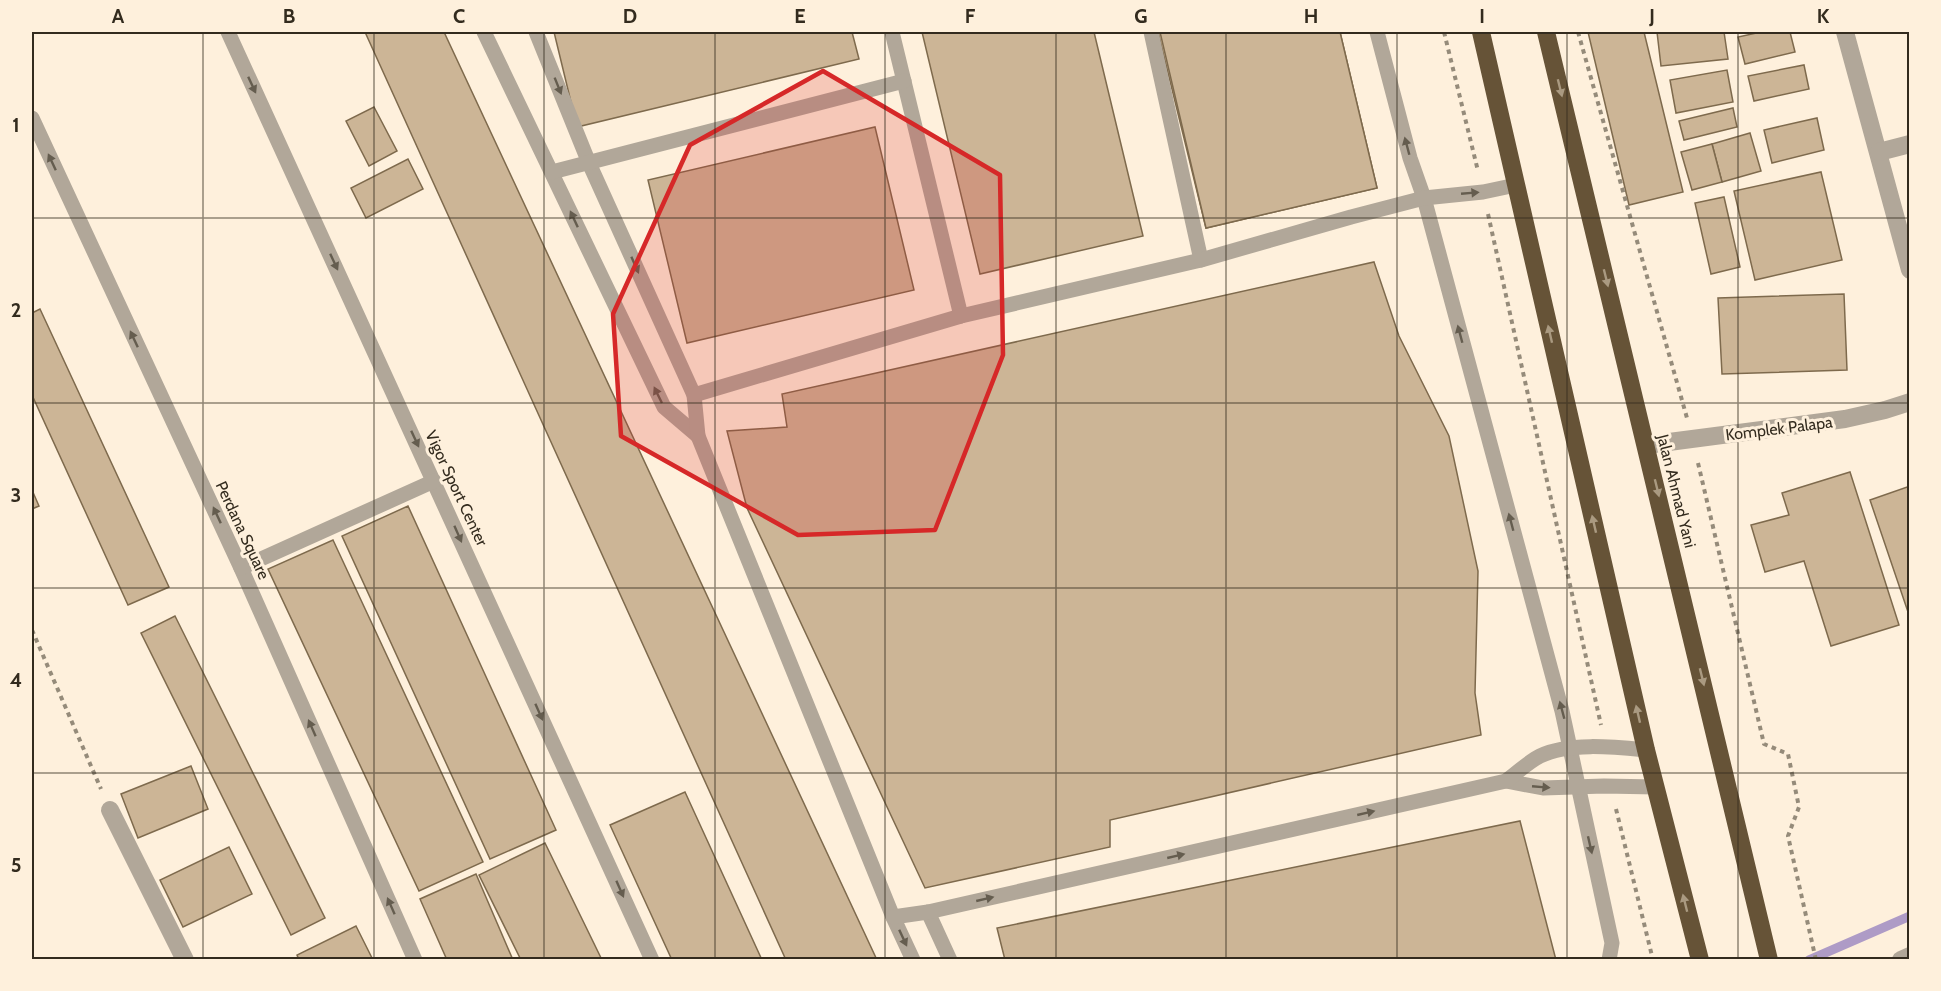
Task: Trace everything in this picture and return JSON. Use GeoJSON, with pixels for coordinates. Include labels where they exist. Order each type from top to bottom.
{"type":"FeatureCollection","features":[{"type":"Feature","properties":{"kind":"highway"},"geometry":{"type":"LineString","coordinates":[[1481,32],[1646,750],[1700,960]]}},
{"type":"Feature","properties":{"kind":"highway","name":"Jalan Ahmad Yani"},"geometry":{"type":"LineString","coordinates":[[1546,32],[1769,960]]}},
{"type":"Feature","properties":{"kind":"street"},"geometry":{"type":"LineString","coordinates":[[1845,32],[1910,270]]}},
{"type":"Feature","properties":{"kind":"street"},"geometry":{"type":"LineString","coordinates":[[1879,152],[1910,144]]}},
{"type":"Feature","properties":{"kind":"street","name":"Komplek Palapa"},"geometry":{"type":"LineString","coordinates":[[1646,445],[1845,419],[1910,402]]}},
{"type":"Feature","properties":{"kind":"street"},"geometry":{"type":"LineString","coordinates":[[110,810],[185,960]]}},
{"type":"Feature","properties":{"kind":"street"},"geometry":{"type":"LineString","coordinates":[[1901,960],[1910,956]]}},
{"type":"Feature","properties":{"kind":"lane","name":"Vigor Sport Center"},"geometry":{"type":"LineString","coordinates":[[228,32],[652,960]]}},
{"type":"Feature","properties":{"kind":"lane"},"geometry":{"type":"LineString","coordinates":[[484,32],[664,407],[698,436]]}},
{"type":"Feature","properties":{"kind":"lane"},"geometry":{"type":"LineString","coordinates":[[536,32],[589,163],[694,395],[698,436],[893,917],[913,960]]}},
{"type":"Feature","properties":{"kind":"lane"},"geometry":{"type":"LineString","coordinates":[[892,32],[961,316]]}},
{"type":"Feature","properties":{"kind":"lane"},"geometry":{"type":"LineString","coordinates":[[1151,32],[1201,260]]}},
{"type":"Feature","properties":{"kind":"lane"},"geometry":{"type":"LineString","coordinates":[[1377,32],[1410,158],[1424,198],[1571,748],[1612,943],[1609,960]]}},
{"type":"Feature","properties":{"kind":"lane"},"geometry":{"type":"LineString","coordinates":[[552,172],[904,81]]}},
{"type":"Feature","properties":{"kind":"lane","name":"Perdana Square"},"geometry":{"type":"LineString","coordinates":[[32,118],[241,568],[415,960]]}},
{"type":"Feature","properties":{"kind":"lane"},"geometry":{"type":"LineString","coordinates":[[694,395],[961,316],[1201,260],[1424,198],[1483,192],[1515,185]]}},
{"type":"Feature","properties":{"kind":"lane"},"geometry":{"type":"LineString","coordinates":[[241,568],[434,481]]}},
{"type":"Feature","properties":{"kind":"lane"},"geometry":{"type":"LineString","coordinates":[[1506,781],[1538,757],[1550,752],[1571,748],[1606,747],[1646,750]]}},
{"type":"Feature","properties":{"kind":"lane"},"geometry":{"type":"LineString","coordinates":[[893,917],[928,912],[1506,781],[1543,788],[1656,787]]}},
{"type":"Feature","properties":{"kind":"lane"},"geometry":{"type":"LineString","coordinates":[[928,912],[950,960]]}},
{"type":"Feature","properties":{"kind":"path"},"geometry":{"type":"LineString","coordinates":[[1444,32],[1483,192],[1606,747]]}},
{"type":"Feature","properties":{"kind":"path"},"geometry":{"type":"LineString","coordinates":[[1578,32],[1692,439],[1764,744],[1788,754],[1799,807],[1788,836],[1816,960]]}},
{"type":"Feature","properties":{"kind":"path"},"geometry":{"type":"LineString","coordinates":[[32,630],[110,810]]}},
{"type":"Feature","properties":{"kind":"path"},"geometry":{"type":"LineString","coordinates":[[1616,810],[1653,960]]}},
{"type":"Feature","properties":{"kind":"highlighted area"},"geometry":{"type":"Polygon","coordinates":[[[823,71],[1000,175],[1003,355],[935,530],[798,535],[621,436],[613,314],[690,145],[823,71]]]}},
{"type":"Feature","properties":{"kind":"building"},"geometry":{"type":"Polygon","coordinates":[[[365,32],[444,32],[877,960],[786,960],[365,32]]]}},
{"type":"Feature","properties":{"kind":"building"},"geometry":{"type":"Polygon","coordinates":[[[554,32],[852,32],[859,59],[577,127],[554,32]]]}},
{"type":"Feature","properties":{"kind":"building"},"geometry":{"type":"Polygon","coordinates":[[[922,32],[1094,32],[1143,236],[980,274],[922,32]]]}},
{"type":"Feature","properties":{"kind":"building"},"geometry":{"type":"Polygon","coordinates":[[[1158,32],[1340,32],[1377,188],[1206,228],[1158,32]]]}},
{"type":"Feature","properties":{"kind":"building"},"geometry":{"type":"Polygon","coordinates":[[[1160,32],[1340,32],[1377,188],[1206,228],[1160,32]]]}},
{"type":"Feature","properties":{"kind":"building"},"geometry":{"type":"Polygon","coordinates":[[[1588,32],[1644,32],[1683,192],[1629,205],[1588,32]]]}},
{"type":"Feature","properties":{"kind":"building"},"geometry":{"type":"Polygon","coordinates":[[[1657,32],[1724,32],[1728,59],[1661,66],[1657,32]]]}},
{"type":"Feature","properties":{"kind":"building"},"geometry":{"type":"Polygon","coordinates":[[[1761,32],[1790,32],[1795,52],[1745,64],[1738,37],[1761,32]]]}},
{"type":"Feature","properties":{"kind":"building"},"geometry":{"type":"Polygon","coordinates":[[[1804,65],[1809,89],[1754,101],[1748,76],[1804,65]]]}},
{"type":"Feature","properties":{"kind":"building"},"geometry":{"type":"Polygon","coordinates":[[[1727,70],[1733,102],[1676,113],[1670,80],[1727,70]]]}},
{"type":"Feature","properties":{"kind":"building"},"geometry":{"type":"Polygon","coordinates":[[[374,107],[397,151],[369,166],[346,121],[374,107]]]}},
{"type":"Feature","properties":{"kind":"building"},"geometry":{"type":"Polygon","coordinates":[[[1733,108],[1737,127],[1684,140],[1679,121],[1733,108]]]}},
{"type":"Feature","properties":{"kind":"building"},"geometry":{"type":"Polygon","coordinates":[[[1817,118],[1824,150],[1772,163],[1764,130],[1817,118]]]}},
{"type":"Feature","properties":{"kind":"building"},"geometry":{"type":"Polygon","coordinates":[[[875,127],[914,290],[687,343],[648,180],[875,127]]]}},
{"type":"Feature","properties":{"kind":"building"},"geometry":{"type":"Polygon","coordinates":[[[1750,133],[1761,171],[1722,182],[1712,144],[1750,133]]]}},
{"type":"Feature","properties":{"kind":"building"},"geometry":{"type":"Polygon","coordinates":[[[1712,144],[1722,182],[1692,190],[1681,152],[1712,144]]]}},
{"type":"Feature","properties":{"kind":"building"},"geometry":{"type":"Polygon","coordinates":[[[408,159],[423,189],[366,218],[351,188],[408,159]]]}},
{"type":"Feature","properties":{"kind":"building"},"geometry":{"type":"Polygon","coordinates":[[[1821,172],[1842,260],[1755,280],[1734,191],[1821,172]]]}},
{"type":"Feature","properties":{"kind":"building"},"geometry":{"type":"Polygon","coordinates":[[[1724,197],[1740,267],[1711,274],[1695,203],[1724,197]]]}},
{"type":"Feature","properties":{"kind":"building"},"geometry":{"type":"Polygon","coordinates":[[[1374,262],[1399,336],[1449,436],[1478,571],[1475,693],[1481,735],[1110,820],[1110,847],[925,888],[747,508],[727,431],[787,427],[782,394],[1374,262]]]}},
{"type":"Feature","properties":{"kind":"building"},"geometry":{"type":"Polygon","coordinates":[[[1844,294],[1847,370],[1722,374],[1718,298],[1844,294]]]}},
{"type":"Feature","properties":{"kind":"building"},"geometry":{"type":"Polygon","coordinates":[[[40,309],[169,587],[128,605],[32,395],[32,313],[40,309]]]}},
{"type":"Feature","properties":{"kind":"building"},"geometry":{"type":"Polygon","coordinates":[[[1850,472],[1899,625],[1831,646],[1804,561],[1765,572],[1751,525],[1789,515],[1782,493],[1850,472]]]}},
{"type":"Feature","properties":{"kind":"building"},"geometry":{"type":"Polygon","coordinates":[[[1910,486],[1910,611],[1908,612],[1870,500],[1910,486]]]}},
{"type":"Feature","properties":{"kind":"building"},"geometry":{"type":"Polygon","coordinates":[[[32,490],[39,506],[32,509],[32,490]]]}},
{"type":"Feature","properties":{"kind":"building"},"geometry":{"type":"Polygon","coordinates":[[[408,506],[556,830],[490,859],[342,536],[408,506]]]}},
{"type":"Feature","properties":{"kind":"building"},"geometry":{"type":"Polygon","coordinates":[[[333,540],[483,862],[419,891],[268,569],[333,540]]]}},
{"type":"Feature","properties":{"kind":"building"},"geometry":{"type":"Polygon","coordinates":[[[175,616],[325,918],[291,935],[141,633],[175,616]]]}},
{"type":"Feature","properties":{"kind":"building"},"geometry":{"type":"Polygon","coordinates":[[[191,766],[208,809],[138,838],[121,794],[191,766]]]}},
{"type":"Feature","properties":{"kind":"building"},"geometry":{"type":"Polygon","coordinates":[[[685,792],[762,960],[672,960],[610,825],[685,792]]]}},
{"type":"Feature","properties":{"kind":"building"},"geometry":{"type":"Polygon","coordinates":[[[1520,821],[1556,960],[1005,960],[997,928],[1520,821]]]}},
{"type":"Feature","properties":{"kind":"building"},"geometry":{"type":"Polygon","coordinates":[[[545,843],[602,960],[521,960],[479,875],[545,843]]]}},
{"type":"Feature","properties":{"kind":"building"},"geometry":{"type":"Polygon","coordinates":[[[229,847],[252,894],[183,927],[160,880],[229,847]]]}},
{"type":"Feature","properties":{"kind":"building"},"geometry":{"type":"Polygon","coordinates":[[[476,874],[513,960],[447,960],[420,899],[476,874]]]}},
{"type":"Feature","properties":{"kind":"building"},"geometry":{"type":"Polygon","coordinates":[[[356,926],[373,960],[299,960],[297,955],[356,926]]]}},
{"type":"Feature","properties":{"kind":"waterway"},"geometry":{"type":"LineString","coordinates":[[1809,960],[1910,916]]}}]}
